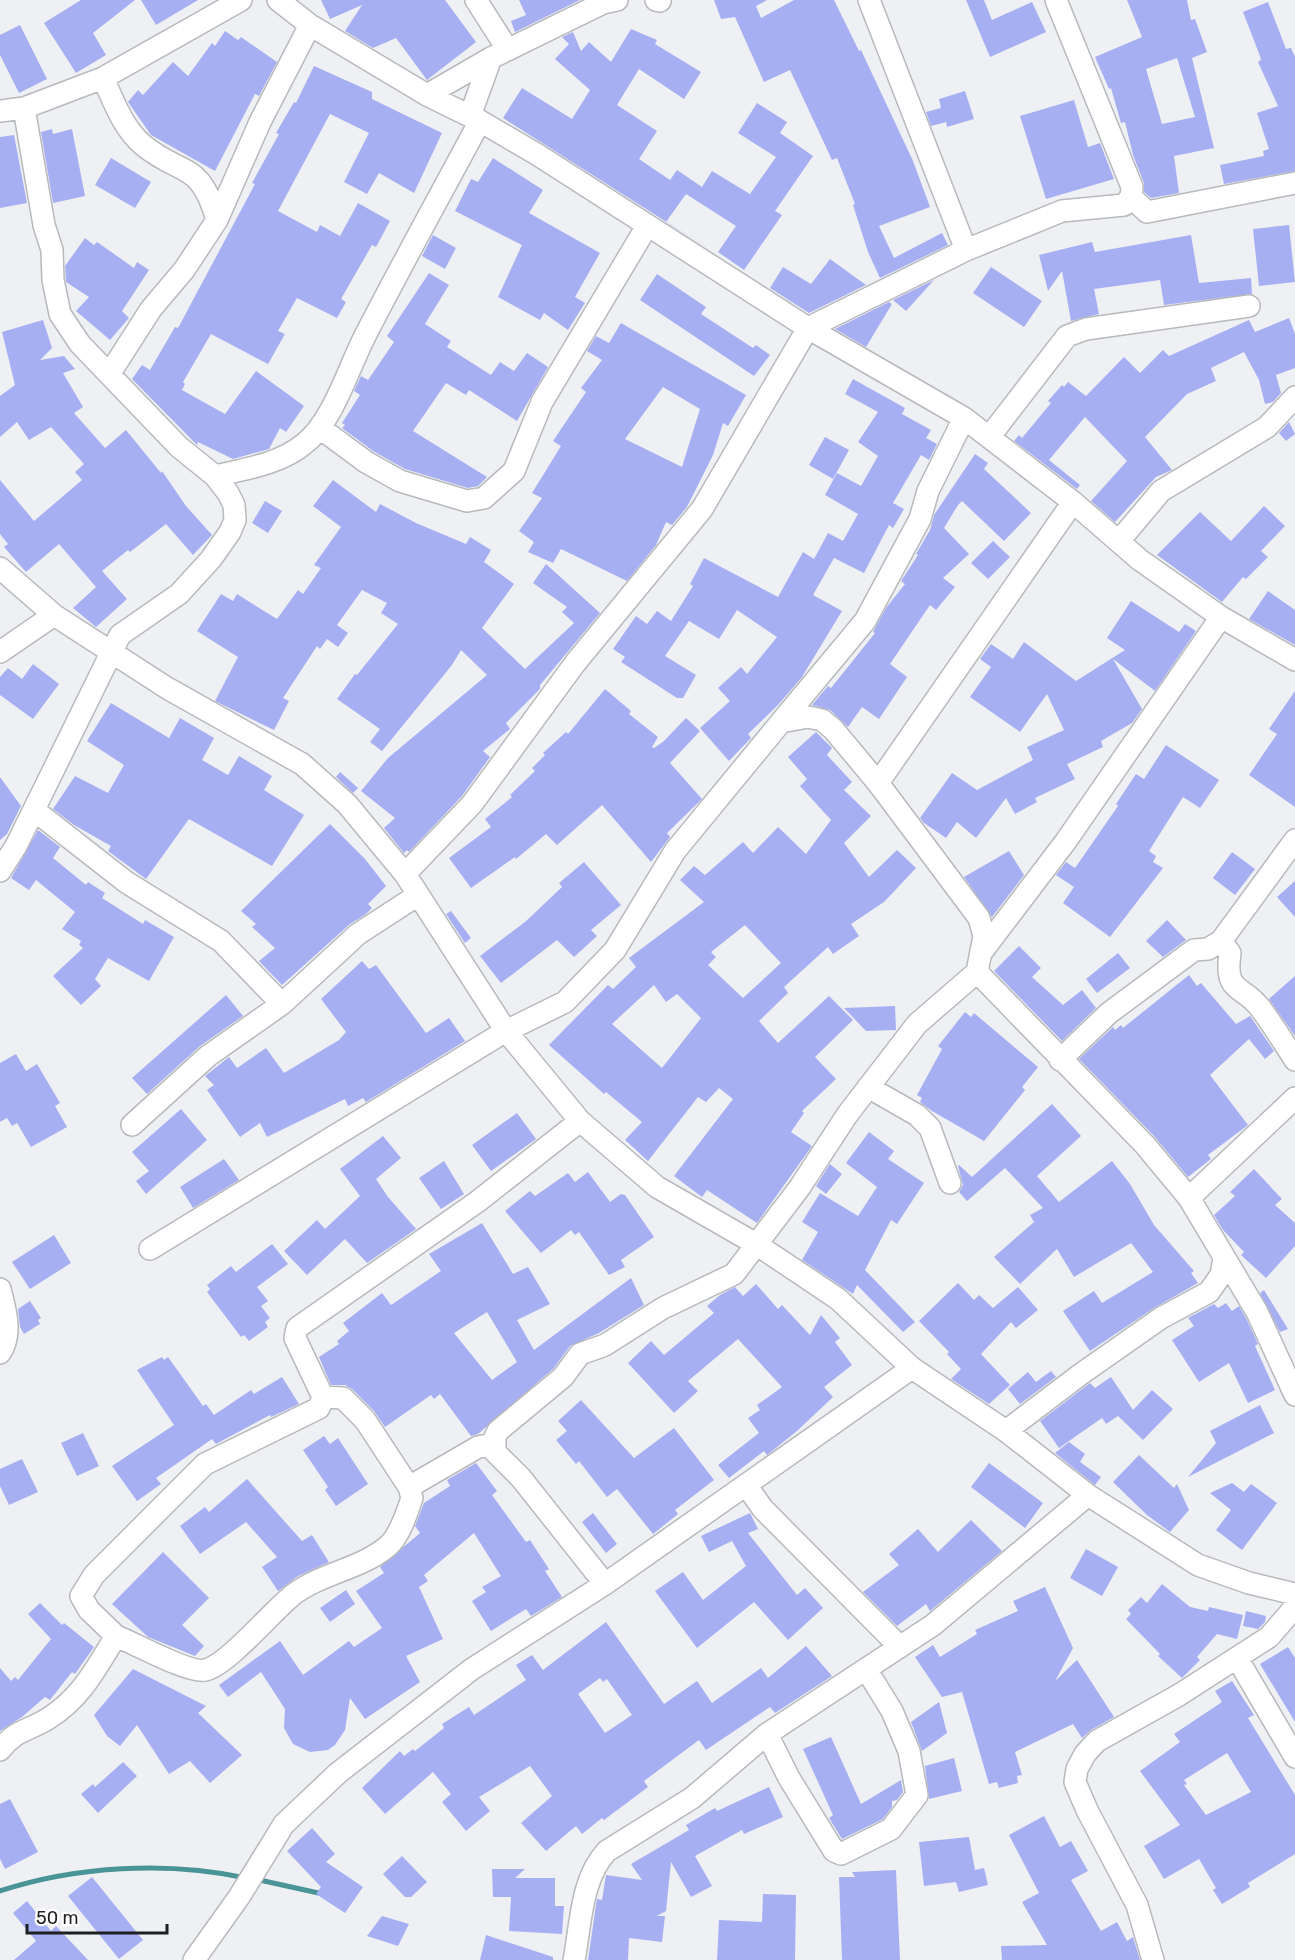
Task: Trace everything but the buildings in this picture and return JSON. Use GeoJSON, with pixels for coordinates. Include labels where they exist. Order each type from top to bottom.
{"type":"FeatureCollection","features":[{"type":"Feature","properties":{"kind":"street"},"geometry":{"type":"LineString","coordinates":[[0,111],[24,108],[103,78],[241,0]]}},
{"type":"Feature","properties":{"kind":"street"},"geometry":{"type":"LineString","coordinates":[[278,0],[310,25],[427,95],[538,155],[808,328],[964,418],[990,436],[1119,542],[1221,617],[1295,660]]}},
{"type":"Feature","properties":{"kind":"street"},"geometry":{"type":"LineString","coordinates":[[215,476],[259,466],[289,454],[305,444],[320,428],[364,336],[475,119],[500,54],[476,0]]}},
{"type":"Feature","properties":{"kind":"street"},"geometry":{"type":"LineString","coordinates":[[427,95],[500,54],[603,3],[617,0]]}},
{"type":"Feature","properties":{"kind":"street"},"geometry":{"type":"LineString","coordinates":[[869,0],[966,250]]}},
{"type":"Feature","properties":{"kind":"street"},"geometry":{"type":"LineString","coordinates":[[405,874],[472,804],[576,662],[702,509],[808,328],[966,250],[1062,211],[1124,205],[1131,198],[1132,187],[1058,1]]}},
{"type":"Feature","properties":{"kind":"street"},"geometry":{"type":"LineString","coordinates":[[110,373],[152,309],[184,270],[217,220],[260,122],[310,25]]}},
{"type":"Feature","properties":{"kind":"street"},"geometry":{"type":"LineString","coordinates":[[103,78],[128,129],[144,146],[191,173],[203,184],[210,196],[217,220]]}},
{"type":"Feature","properties":{"kind":"street"},"geometry":{"type":"LineString","coordinates":[[0,871],[34,810],[120,635],[179,594],[211,559],[230,532],[235,520],[234,505],[215,476],[179,447],[80,344],[60,314],[53,280],[52,250],[44,225],[24,108]]}},
{"type":"Feature","properties":{"kind":"street"},"geometry":{"type":"LineString","coordinates":[[1131,198],[1147,212],[1295,183]]}},
{"type":"Feature","properties":{"kind":"street"},"geometry":{"type":"LineString","coordinates":[[320,428],[366,462],[400,481],[467,501],[484,498],[514,471],[542,402],[647,226]]}},
{"type":"Feature","properties":{"kind":"street"},"geometry":{"type":"LineString","coordinates":[[990,436],[1067,336],[1086,329],[1249,306]]}},
{"type":"Feature","properties":{"kind":"street"},"geometry":{"type":"LineString","coordinates":[[1119,542],[1161,491],[1267,427],[1295,397]]}},
{"type":"Feature","properties":{"kind":"street"},"geometry":{"type":"LineString","coordinates":[[150,1249],[507,1031],[565,1002],[615,950],[675,851],[865,621],[920,519],[928,491],[964,418]]}},
{"type":"Feature","properties":{"kind":"street"},"geometry":{"type":"LineString","coordinates":[[878,783],[1072,502]]}},
{"type":"Feature","properties":{"kind":"street"},"geometry":{"type":"LineString","coordinates":[[0,568],[54,615],[167,688],[302,764],[347,804],[405,874],[507,1031],[580,1121],[657,1187],[756,1244],[838,1299],[912,1368],[1006,1431],[1088,1495],[1198,1565],[1249,1583],[1295,1594]]}},
{"type":"Feature","properties":{"kind":"street"},"geometry":{"type":"LineString","coordinates":[[0,652],[54,615]]}},
{"type":"Feature","properties":{"kind":"street"},"geometry":{"type":"LineString","coordinates":[[495,1450],[495,1437],[498,1431],[563,1377],[580,1354],[604,1345],[663,1308],[734,1274],[800,1187],[868,1087],[917,1024],[979,963],[1221,617]]}},
{"type":"Feature","properties":{"kind":"street"},"geometry":{"type":"LineString","coordinates":[[781,722],[808,717],[822,720],[833,729],[878,783],[979,918],[984,936],[979,963]]}},
{"type":"Feature","properties":{"kind":"street"},"geometry":{"type":"LineString","coordinates":[[34,810],[126,882],[221,941],[282,1004]]}},
{"type":"Feature","properties":{"kind":"street"},"geometry":{"type":"LineString","coordinates":[[1060,1060],[1109,1013],[1175,964],[1194,950],[1208,949],[1221,941],[1295,840]]}},
{"type":"Feature","properties":{"kind":"street"},"geometry":{"type":"LineString","coordinates":[[132,1125],[208,1056],[282,1004],[358,934],[418,895]]}},
{"type":"Feature","properties":{"kind":"street"},"geometry":{"type":"LineString","coordinates":[[1221,941],[1230,953],[1227,971],[1235,988],[1260,1006],[1295,1060]]}},
{"type":"Feature","properties":{"kind":"street"},"geometry":{"type":"LineString","coordinates":[[979,963],[1060,1060],[1145,1146],[1189,1198],[1257,1312],[1295,1395]]}},
{"type":"Feature","properties":{"kind":"street"},"geometry":{"type":"LineString","coordinates":[[868,1087],[917,1115],[930,1128],[950,1183]]}},
{"type":"Feature","properties":{"kind":"street"},"geometry":{"type":"LineString","coordinates":[[1189,1198],[1295,1098]]}},
{"type":"Feature","properties":{"kind":"street"},"geometry":{"type":"LineString","coordinates":[[322,1397],[343,1398],[366,1420],[409,1487],[412,1498],[389,1545],[357,1564],[297,1592],[269,1615],[222,1663],[203,1671],[186,1668],[116,1636],[89,1610],[81,1596],[94,1575],[205,1464],[320,1408],[322,1397],[295,1338],[297,1328],[477,1202],[580,1121]]}},
{"type":"Feature","properties":{"kind":"street"},"geometry":{"type":"LineString","coordinates":[[1006,1431],[1134,1337],[1209,1292],[1221,1275],[1224,1258]]}},
{"type":"Feature","properties":{"kind":"street"},"geometry":{"type":"LineString","coordinates":[[0,1289],[8,1326],[6,1343],[0,1353]]}},
{"type":"Feature","properties":{"kind":"street"},"geometry":{"type":"LineString","coordinates":[[194,1960],[239,1897],[284,1824],[338,1773],[472,1669],[605,1584],[912,1368]]}},
{"type":"Feature","properties":{"kind":"street"},"geometry":{"type":"LineString","coordinates":[[409,1487],[478,1446],[488,1445],[521,1478],[605,1584]]}},
{"type":"Feature","properties":{"kind":"street"},"geometry":{"type":"LineString","coordinates":[[746,1485],[763,1509],[900,1647]]}},
{"type":"Feature","properties":{"kind":"street"},"geometry":{"type":"LineString","coordinates":[[574,1960],[589,1876],[596,1862],[607,1851],[692,1798],[767,1734],[933,1625],[1088,1495]]}},
{"type":"Feature","properties":{"kind":"street"},"geometry":{"type":"LineString","coordinates":[[1153,1960],[1137,1905],[1087,1810],[1075,1782],[1077,1769],[1084,1754],[1097,1741],[1269,1637],[1295,1607]]}},
{"type":"Feature","properties":{"kind":"street"},"geometry":{"type":"LineString","coordinates":[[0,1750],[11,1736],[49,1718],[82,1692],[116,1636]]}},
{"type":"Feature","properties":{"kind":"street"},"geometry":{"type":"LineString","coordinates":[[1237,1658],[1295,1757]]}},
{"type":"Feature","properties":{"kind":"street"},"geometry":{"type":"LineString","coordinates":[[767,1734],[789,1778],[834,1851],[841,1854],[891,1829],[917,1795],[909,1750],[892,1711],[866,1669]]}},
{"type":"Feature","properties":{"kind":"waterway"},"geometry":{"type":"LineString","coordinates":[[0,1891],[59,1876],[122,1869],[185,1869],[246,1878]]}},
{"type":"Feature","properties":{"kind":"waterway"},"geometry":{"type":"LineString","coordinates":[[255,1879],[323,1894]]}}]}
